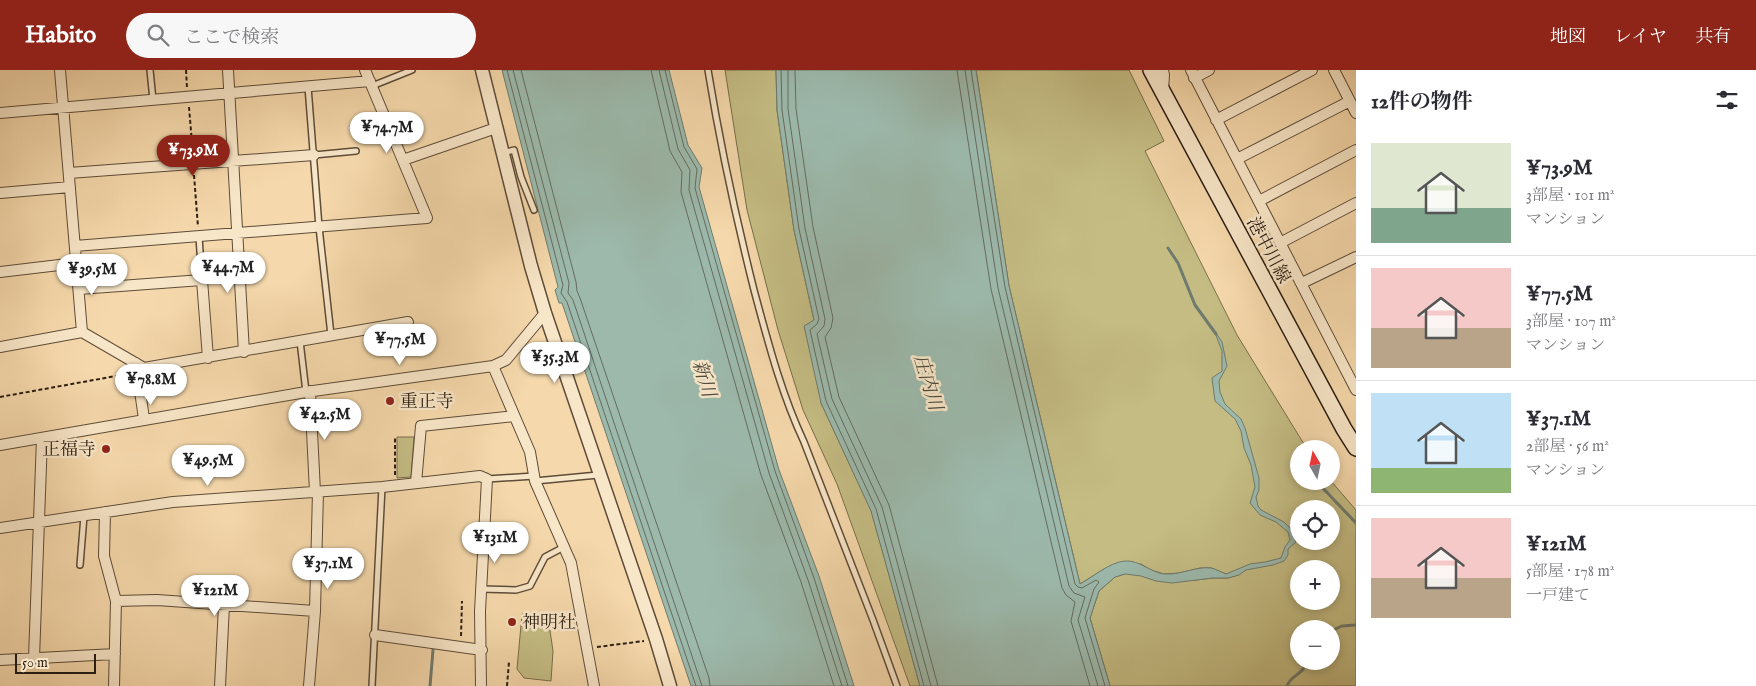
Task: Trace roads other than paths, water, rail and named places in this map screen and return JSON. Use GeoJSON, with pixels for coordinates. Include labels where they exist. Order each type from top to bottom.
{"type":"FeatureCollection","features":[{"type":"Feature","properties":{"kind":"main road","name":"港中川線"},"geometry":{"type":"LineString","coordinates":[[1151,70],[1356,448]]}},
{"type":"Feature","properties":{"kind":"street"},"geometry":{"type":"LineString","coordinates":[[60,70],[82,332]]}},
{"type":"Feature","properties":{"kind":"street"},"geometry":{"type":"LineString","coordinates":[[228,70],[244,352]]}},
{"type":"Feature","properties":{"kind":"street"},"geometry":{"type":"LineString","coordinates":[[75,246],[427,218],[366,70]]}},
{"type":"Feature","properties":{"kind":"street"},"geometry":{"type":"LineString","coordinates":[[482,70],[531,266],[545,313],[601,474],[670,686]]}},
{"type":"Feature","properties":{"kind":"street"},"geometry":{"type":"LineString","coordinates":[[1163,70],[1163,92]]}},
{"type":"Feature","properties":{"kind":"street"},"geometry":{"type":"LineString","coordinates":[[1209,70],[1192,74],[1356,390]]}},
{"type":"Feature","properties":{"kind":"street"},"geometry":{"type":"LineString","coordinates":[[1216,120],[1312,70]]}},
{"type":"Feature","properties":{"kind":"street"},"geometry":{"type":"LineString","coordinates":[[1237,159],[1353,105],[1334,70]]}},
{"type":"Feature","properties":{"kind":"street"},"geometry":{"type":"LineString","coordinates":[[0,113],[308,86],[371,83]]}},
{"type":"Feature","properties":{"kind":"street"},"geometry":{"type":"LineString","coordinates":[[403,160],[496,128]]}},
{"type":"Feature","properties":{"kind":"street"},"geometry":{"type":"LineString","coordinates":[[1259,201],[1356,150]]}},
{"type":"Feature","properties":{"kind":"street"},"geometry":{"type":"LineString","coordinates":[[69,174],[314,154]]}},
{"type":"Feature","properties":{"kind":"street"},"geometry":{"type":"LineString","coordinates":[[0,193],[70,187]]}},
{"type":"Feature","properties":{"kind":"street"},"geometry":{"type":"LineString","coordinates":[[1280,243],[1356,203]]}},
{"type":"Feature","properties":{"kind":"street"},"geometry":{"type":"LineString","coordinates":[[1302,283],[1355,260]]}},
{"type":"Feature","properties":{"kind":"street"},"geometry":{"type":"LineString","coordinates":[[0,272],[76,263]]}},
{"type":"Feature","properties":{"kind":"street"},"geometry":{"type":"LineString","coordinates":[[78,290],[202,280],[208,358]]}},
{"type":"Feature","properties":{"kind":"street"},"geometry":{"type":"LineString","coordinates":[[0,445],[308,391],[493,366],[506,360],[545,313]]}},
{"type":"Feature","properties":{"kind":"street"},"geometry":{"type":"LineString","coordinates":[[0,347],[82,332],[137,368],[144,368],[408,322]]}},
{"type":"Feature","properties":{"kind":"street"},"geometry":{"type":"LineString","coordinates":[[493,366],[530,452],[534,478],[571,563],[594,686]]}},
{"type":"Feature","properties":{"kind":"street"},"geometry":{"type":"LineString","coordinates":[[137,368],[144,420]]}},
{"type":"Feature","properties":{"kind":"street"},"geometry":{"type":"LineString","coordinates":[[308,391],[316,492],[314,611],[309,686]]}},
{"type":"Feature","properties":{"kind":"street"},"geometry":{"type":"LineString","coordinates":[[416,483],[421,426],[514,416]]}},
{"type":"Feature","properties":{"kind":"street"},"geometry":{"type":"LineString","coordinates":[[34,658],[42,438]]}},
{"type":"Feature","properties":{"kind":"street"},"geometry":{"type":"LineString","coordinates":[[0,528],[173,502],[382,487],[480,476],[487,479],[482,590],[481,686]]}},
{"type":"Feature","properties":{"kind":"street"},"geometry":{"type":"LineString","coordinates":[[105,512],[104,556],[116,601],[114,686]]}},
{"type":"Feature","properties":{"kind":"street"},"geometry":{"type":"LineString","coordinates":[[116,601],[157,600],[314,611]]}},
{"type":"Feature","properties":{"kind":"street"},"geometry":{"type":"LineString","coordinates":[[220,686],[224,605]]}},
{"type":"Feature","properties":{"kind":"street"},"geometry":{"type":"LineString","coordinates":[[375,635],[482,650]]}},
{"type":"Feature","properties":{"kind":"street"},"geometry":{"type":"LineString","coordinates":[[0,660],[115,654]]}},
{"type":"Feature","properties":{"kind":"lane"},"geometry":{"type":"LineString","coordinates":[[150,70],[153,100]]}},
{"type":"Feature","properties":{"kind":"lane"},"geometry":{"type":"LineString","coordinates":[[371,83],[412,70]]}},
{"type":"Feature","properties":{"kind":"lane"},"geometry":{"type":"LineString","coordinates":[[708,70],[743,247],[771,356],[792,417],[804,442],[897,686]]}},
{"type":"Feature","properties":{"kind":"lane"},"geometry":{"type":"LineString","coordinates":[[308,86],[319,227],[331,335]]}},
{"type":"Feature","properties":{"kind":"lane"},"geometry":{"type":"LineString","coordinates":[[503,153],[514,150],[521,177],[534,210]]}},
{"type":"Feature","properties":{"kind":"lane"},"geometry":{"type":"LineString","coordinates":[[314,154],[356,151]]}},
{"type":"Feature","properties":{"kind":"lane"},"geometry":{"type":"LineString","coordinates":[[199,237],[202,280]]}},
{"type":"Feature","properties":{"kind":"lane"},"geometry":{"type":"LineString","coordinates":[[300,341],[308,391]]}},
{"type":"Feature","properties":{"kind":"lane"},"geometry":{"type":"LineString","coordinates":[[487,479],[601,474]]}},
{"type":"Feature","properties":{"kind":"lane"},"geometry":{"type":"LineString","coordinates":[[372,686],[382,487]]}},
{"type":"Feature","properties":{"kind":"lane"},"geometry":{"type":"LineString","coordinates":[[80,565],[84,515]]}},
{"type":"Feature","properties":{"kind":"lane"},"geometry":{"type":"LineString","coordinates":[[482,590],[516,590],[530,586],[545,557],[564,547]]}},
{"type":"Feature","properties":{"kind":"water","name":"新川"},"geometry":{"type":"Polygon","coordinates":[[[502,70],[669,70],[688,145],[702,168],[699,187],[779,470],[819,576],[854,686],[691,686],[562,303],[559,303],[555,290],[558,287],[502,70]]]}},
{"type":"Feature","properties":{"kind":"water","name":"庄内川"},"geometry":{"type":"Polygon","coordinates":[[[776,70],[976,70],[1009,286],[1080,584],[1108,567],[1125,561],[1136,562],[1165,574],[1213,568],[1226,574],[1250,564],[1281,558],[1290,540],[1288,555],[1284,561],[1246,570],[1239,575],[1228,578],[1172,583],[1125,574],[1115,577],[1099,591],[1090,618],[1110,686],[920,686],[871,511],[821,403],[804,326],[814,320],[794,230],[777,110],[776,70]]]}},
{"type":"Feature","properties":{"kind":"water"},"geometry":{"type":"Polygon","coordinates":[[[1214,330],[1222,342],[1227,366],[1219,381],[1220,392],[1225,404],[1241,419],[1245,428],[1259,478],[1259,490],[1256,497],[1258,506],[1261,510],[1284,522],[1290,528],[1290,540],[1288,532],[1276,522],[1260,515],[1250,503],[1255,487],[1241,431],[1235,419],[1215,401],[1212,378],[1222,371],[1222,351],[1214,330]]]}},
{"type":"Feature","properties":{"kind":"waterway"},"geometry":{"type":"LineString","coordinates":[[1168,248],[1178,263],[1195,305],[1216,334]]}},
{"type":"Feature","properties":{"kind":"waterway"},"geometry":{"type":"LineString","coordinates":[[1325,490],[1356,523]]}},
{"type":"Feature","properties":{"kind":"waterway"},"geometry":{"type":"LineString","coordinates":[[1340,627],[1356,625]]}},
{"type":"Feature","properties":{"kind":"waterway"},"geometry":{"type":"LineString","coordinates":[[430,686],[433,650]]}},
{"type":"Feature","properties":{"kind":"waterway"},"geometry":{"type":"LineString","coordinates":[[1287,686],[1302,670]]}},
{"type":"Feature","properties":{"kind":"place","name":"重正寺"},"geometry":{"type":"Point","coordinates":[390,401]}},
{"type":"Feature","properties":{"kind":"place","name":"正福寺"},"geometry":{"type":"Point","coordinates":[106,449]}},
{"type":"Feature","properties":{"kind":"place","name":"神明社"},"geometry":{"type":"Point","coordinates":[512,622]}}]}
